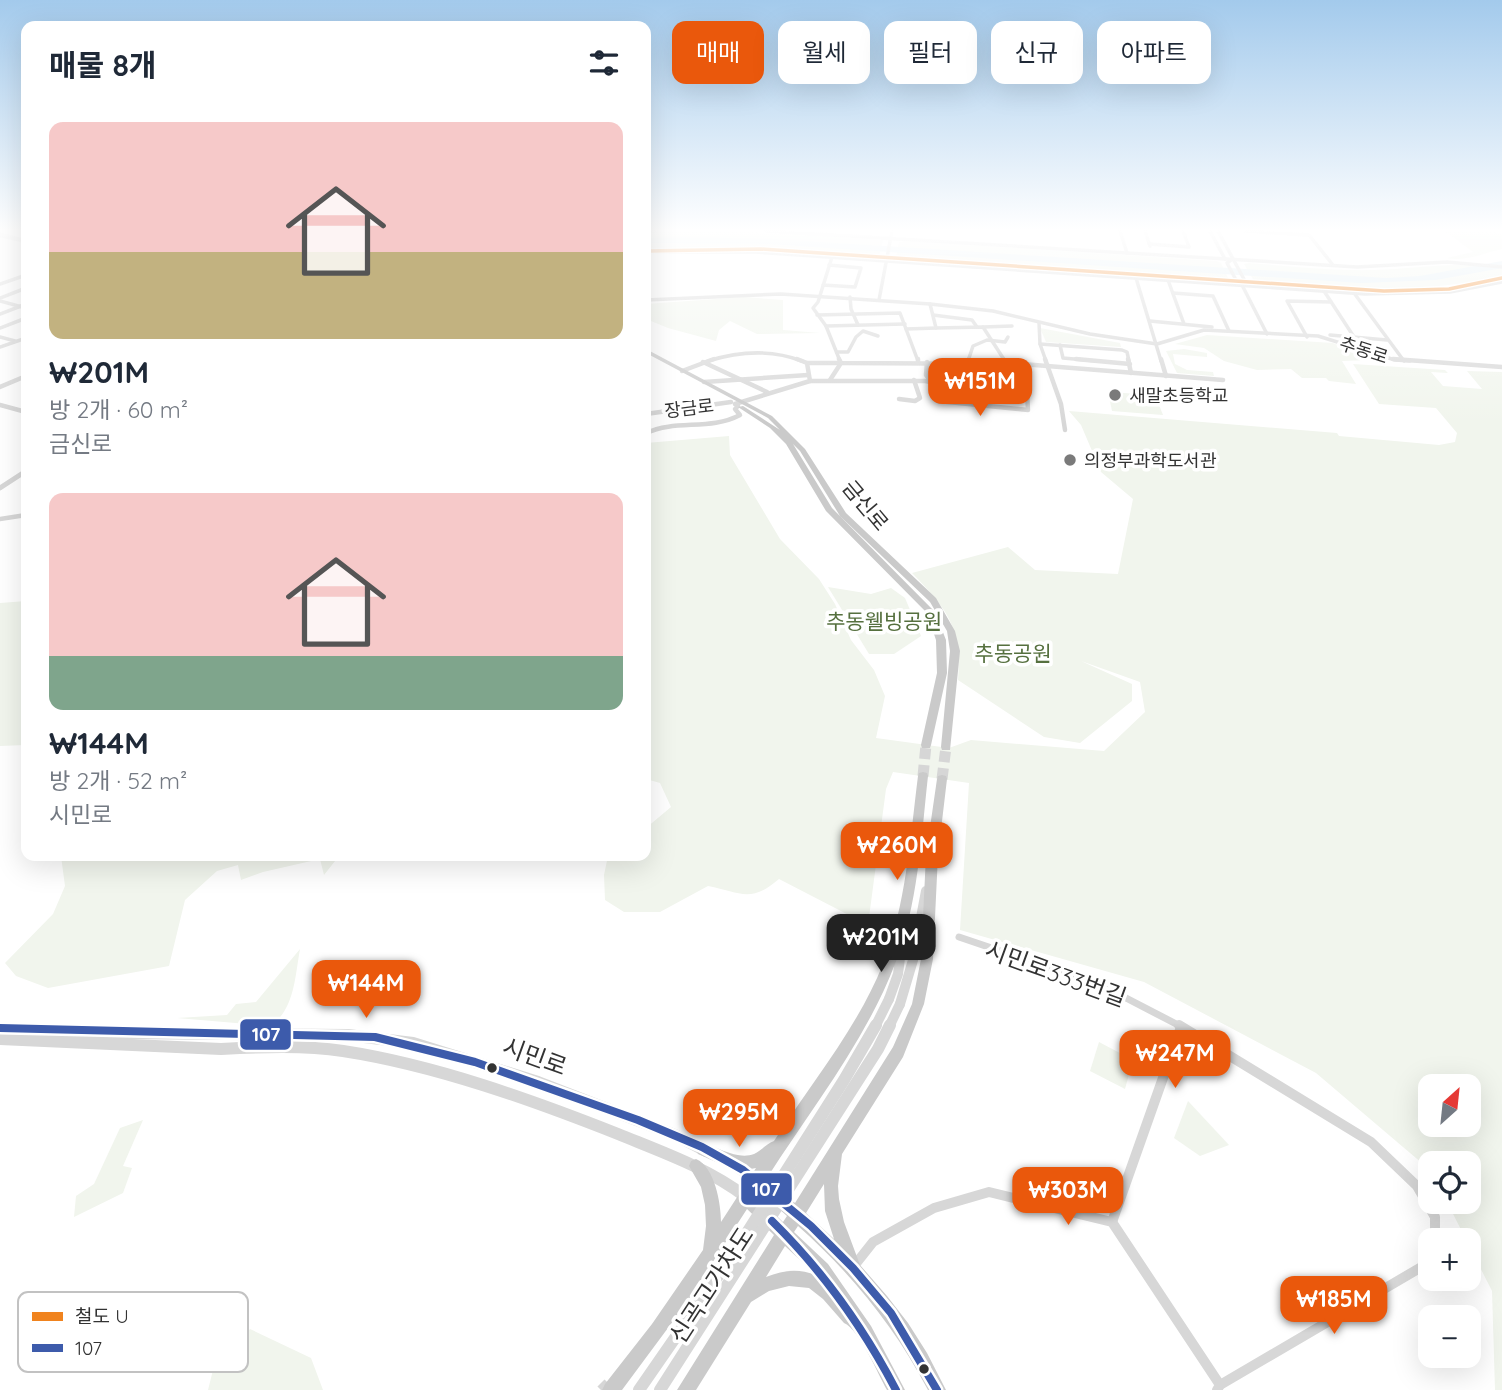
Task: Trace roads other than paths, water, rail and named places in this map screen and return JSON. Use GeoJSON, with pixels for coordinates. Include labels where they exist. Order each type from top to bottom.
{"type":"FeatureCollection","features":[{"type":"Feature","properties":{"kind":"main road","name":"금신로"},"geometry":{"type":"LineString","coordinates":[[651,356],[704,382],[772,427],[789,443],[829,509],[931,612],[942,640],[942,673],[926,745]]}},
{"type":"Feature","properties":{"kind":"main road","name":"금신로"},"geometry":{"type":"LineString","coordinates":[[651,356],[738,404],[771,417],[797,442],[843,514],[925,592],[947,621],[955,651],[946,747]]}},
{"type":"Feature","properties":{"kind":"main road"},"geometry":{"type":"LineString","coordinates":[[611,1390],[641,1355],[701,1267],[868,1008],[890,961],[902,912],[923,776]]}},
{"type":"Feature","properties":{"kind":"main road"},"geometry":{"type":"LineString","coordinates":[[686,1390],[898,1052],[913,1020],[923,983],[930,933],[932,855],[942,779]]}},
{"type":"Feature","properties":{"kind":"main road"},"geometry":{"type":"LineString","coordinates":[[703,1149],[739,1163],[754,1162],[772,1149],[804,1108]]}},
{"type":"Feature","properties":{"kind":"main road"},"geometry":{"type":"LineString","coordinates":[[836,1147],[829,1182],[830,1206],[853,1268]]}},
{"type":"Feature","properties":{"kind":"main road"},"geometry":{"type":"LineString","coordinates":[[696,1166],[709,1188],[714,1215],[712,1239],[701,1267]]}},
{"type":"Feature","properties":{"kind":"main road","name":"시민로"},"geometry":{"type":"LineString","coordinates":[[757,1180],[797,1213],[853,1268],[903,1328],[937,1390]]}},
{"type":"Feature","properties":{"kind":"main road","name":"시민로"},"geometry":{"type":"LineString","coordinates":[[746,1197],[822,1270],[865,1332],[896,1390]]}},
{"type":"Feature","properties":{"kind":"main road"},"geometry":{"type":"LineString","coordinates":[[737,1311],[760,1287],[776,1281],[805,1279],[816,1283],[865,1332]]}},
{"type":"Feature","properties":{"kind":"street","name":"추동로"},"geometry":{"type":"LineString","coordinates":[[651,300],[721,296]]}},
{"type":"Feature","properties":{"kind":"street"},"geometry":{"type":"LineString","coordinates":[[819,296],[813,307],[826,326],[841,363]]}},
{"type":"Feature","properties":{"kind":"street","name":"추동로"},"geometry":{"type":"LineString","coordinates":[[828,296],[993,311],[1090,334],[1157,344],[1199,331],[1216,330],[1318,336],[1404,361],[1502,367]]}},
{"type":"Feature","properties":{"kind":"street"},"geometry":{"type":"LineString","coordinates":[[879,300],[880,296]]}},
{"type":"Feature","properties":{"kind":"street"},"geometry":{"type":"LineString","coordinates":[[1142,296],[1166,376]]}},
{"type":"Feature","properties":{"kind":"street"},"geometry":{"type":"LineString","coordinates":[[1174,296],[1184,324]]}},
{"type":"Feature","properties":{"kind":"street"},"geometry":{"type":"LineString","coordinates":[[1211,296],[1229,331]]}},
{"type":"Feature","properties":{"kind":"street"},"geometry":{"type":"LineString","coordinates":[[1250,296],[1267,334]]}},
{"type":"Feature","properties":{"kind":"street"},"geometry":{"type":"LineString","coordinates":[[1327,296],[1354,337]]}},
{"type":"Feature","properties":{"kind":"street"},"geometry":{"type":"LineString","coordinates":[[1356,296],[1404,361]]}},
{"type":"Feature","properties":{"kind":"street"},"geometry":{"type":"LineString","coordinates":[[850,298],[858,325]]}},
{"type":"Feature","properties":{"kind":"street"},"geometry":{"type":"LineString","coordinates":[[0,299],[20,306]]}},
{"type":"Feature","properties":{"kind":"street"},"geometry":{"type":"LineString","coordinates":[[1307,337],[1287,300],[1331,302]]}},
{"type":"Feature","properties":{"kind":"street"},"geometry":{"type":"LineString","coordinates":[[930,304],[936,328]]}},
{"type":"Feature","properties":{"kind":"street"},"geometry":{"type":"LineString","coordinates":[[0,314],[20,306]]}},
{"type":"Feature","properties":{"kind":"street"},"geometry":{"type":"LineString","coordinates":[[817,316],[900,313],[917,353],[918,362]]}},
{"type":"Feature","properties":{"kind":"street"},"geometry":{"type":"LineString","coordinates":[[651,431],[666,424],[700,424],[733,419],[740,415],[735,409],[738,404],[767,392],[810,382],[914,380],[979,390],[1012,389],[1015,385],[1006,363],[980,327],[972,320],[933,315]]}},
{"type":"Feature","properties":{"kind":"street"},"geometry":{"type":"LineString","coordinates":[[0,328],[21,320]]}},
{"type":"Feature","properties":{"kind":"street"},"geometry":{"type":"LineString","coordinates":[[1150,321],[1210,327],[1216,330]]}},
{"type":"Feature","properties":{"kind":"street"},"geometry":{"type":"LineString","coordinates":[[15,322],[21,324]]}},
{"type":"Feature","properties":{"kind":"street"},"geometry":{"type":"LineString","coordinates":[[1039,323],[1040,344],[1061,404],[1066,430]]}},
{"type":"Feature","properties":{"kind":"street"},"geometry":{"type":"LineString","coordinates":[[826,326],[1012,326]]}},
{"type":"Feature","properties":{"kind":"street"},"geometry":{"type":"LineString","coordinates":[[837,352],[848,352],[853,337],[861,331],[870,331],[878,336]]}},
{"type":"Feature","properties":{"kind":"street"},"geometry":{"type":"LineString","coordinates":[[1318,336],[1387,340]]}},
{"type":"Feature","properties":{"kind":"street"},"geometry":{"type":"LineString","coordinates":[[967,364],[970,348],[987,340],[1005,342],[1007,337]]}},
{"type":"Feature","properties":{"kind":"street"},"geometry":{"type":"LineString","coordinates":[[2,338],[18,342]]}},
{"type":"Feature","properties":{"kind":"street"},"geometry":{"type":"LineString","coordinates":[[0,347],[21,340]]}},
{"type":"Feature","properties":{"kind":"street"},"geometry":{"type":"LineString","coordinates":[[1040,344],[1122,350],[1127,352],[1131,373]]}},
{"type":"Feature","properties":{"kind":"street"},"geometry":{"type":"LineString","coordinates":[[1059,345],[1063,358],[1130,364]]}},
{"type":"Feature","properties":{"kind":"street"},"geometry":{"type":"LineString","coordinates":[[682,371],[723,355],[750,352],[807,363],[1006,363],[1223,380]]}},
{"type":"Feature","properties":{"kind":"street"},"geometry":{"type":"LineString","coordinates":[[703,362],[767,392]]}},
{"type":"Feature","properties":{"kind":"street"},"geometry":{"type":"LineString","coordinates":[[927,362],[925,370],[927,379],[931,382]]}},
{"type":"Feature","properties":{"kind":"street"},"geometry":{"type":"LineString","coordinates":[[807,363],[810,382]]}},
{"type":"Feature","properties":{"kind":"street"},"geometry":{"type":"LineString","coordinates":[[830,380],[841,363]]}},
{"type":"Feature","properties":{"kind":"street"},"geometry":{"type":"LineString","coordinates":[[704,382],[808,375]]}},
{"type":"Feature","properties":{"kind":"street"},"geometry":{"type":"LineString","coordinates":[[0,387],[21,378]]}},
{"type":"Feature","properties":{"kind":"street"},"geometry":{"type":"LineString","coordinates":[[899,399],[915,401],[920,398],[914,380]]}},
{"type":"Feature","properties":{"kind":"street"},"geometry":{"type":"LineString","coordinates":[[944,384],[938,401],[1028,410],[1027,391]]}},
{"type":"Feature","properties":{"kind":"street","name":"장금로"},"geometry":{"type":"LineString","coordinates":[[651,413],[738,404]]}},
{"type":"Feature","properties":{"kind":"street"},"geometry":{"type":"LineString","coordinates":[[0,405],[21,411]]}},
{"type":"Feature","properties":{"kind":"street"},"geometry":{"type":"LineString","coordinates":[[0,488],[21,474]]}},
{"type":"Feature","properties":{"kind":"street"},"geometry":{"type":"LineString","coordinates":[[0,519],[21,516]]}},
{"type":"Feature","properties":{"kind":"street"},"geometry":{"type":"LineString","coordinates":[[895,1001],[907,901],[918,868],[919,809]]}},
{"type":"Feature","properties":{"kind":"street"},"geometry":{"type":"LineString","coordinates":[[895,1001],[914,960],[932,855]]}},
{"type":"Feature","properties":{"kind":"street","name":"시민로333번길"},"geometry":{"type":"LineString","coordinates":[[959,937],[1101,985],[1181,1027],[1371,1142],[1417,1186],[1435,1217],[1435,1228]]}},
{"type":"Feature","properties":{"kind":"street","name":"신곡고가차도"},"geometry":{"type":"LineString","coordinates":[[639,1390],[767,1201],[895,1001]]}},
{"type":"Feature","properties":{"kind":"street","name":"신곡고가차도"},"geometry":{"type":"LineString","coordinates":[[660,1390],[878,1049],[895,1001]]}},
{"type":"Feature","properties":{"kind":"street"},"geometry":{"type":"LineString","coordinates":[[1112,1222],[1181,1027]]}},
{"type":"Feature","properties":{"kind":"street","name":"시민로"},"geometry":{"type":"LineString","coordinates":[[0,1028],[348,1035],[413,1043],[538,1082],[675,1135],[757,1180]]}},
{"type":"Feature","properties":{"kind":"street","name":"시민로"},"geometry":{"type":"LineString","coordinates":[[0,1039],[220,1049],[342,1051],[368,1055],[446,1073],[519,1099],[548,1105],[696,1166],[746,1197]]}},
{"type":"Feature","properties":{"kind":"street"},"geometry":{"type":"LineString","coordinates":[[853,1268],[873,1242],[934,1208],[989,1192],[1112,1222],[1219,1388],[1418,1270]]}},
{"type":"Feature","properties":{"kind":"tunnel"},"geometry":{"type":"LineString","coordinates":[[923,776],[926,745]]}},
{"type":"Feature","properties":{"kind":"tunnel"},"geometry":{"type":"LineString","coordinates":[[942,779],[946,747]]}},
{"type":"Feature","properties":{"kind":"tunnel"},"geometry":{"type":"LineString","coordinates":[[601,1383],[608,1390]]}},
{"type":"Feature","properties":{"kind":"place","name":"새말초등학교"},"geometry":{"type":"Point","coordinates":[1115,395]}},
{"type":"Feature","properties":{"kind":"place","name":"의정부과학도서관"},"geometry":{"type":"Point","coordinates":[1070,460]}},
{"type":"Feature","properties":{"kind":"park label","name":"추동웰빙공원"},"geometry":{"type":"Point","coordinates":[884,621]}},
{"type":"Feature","properties":{"kind":"park label","name":"추동공원"},"geometry":{"type":"Point","coordinates":[1013,653]}}]}
